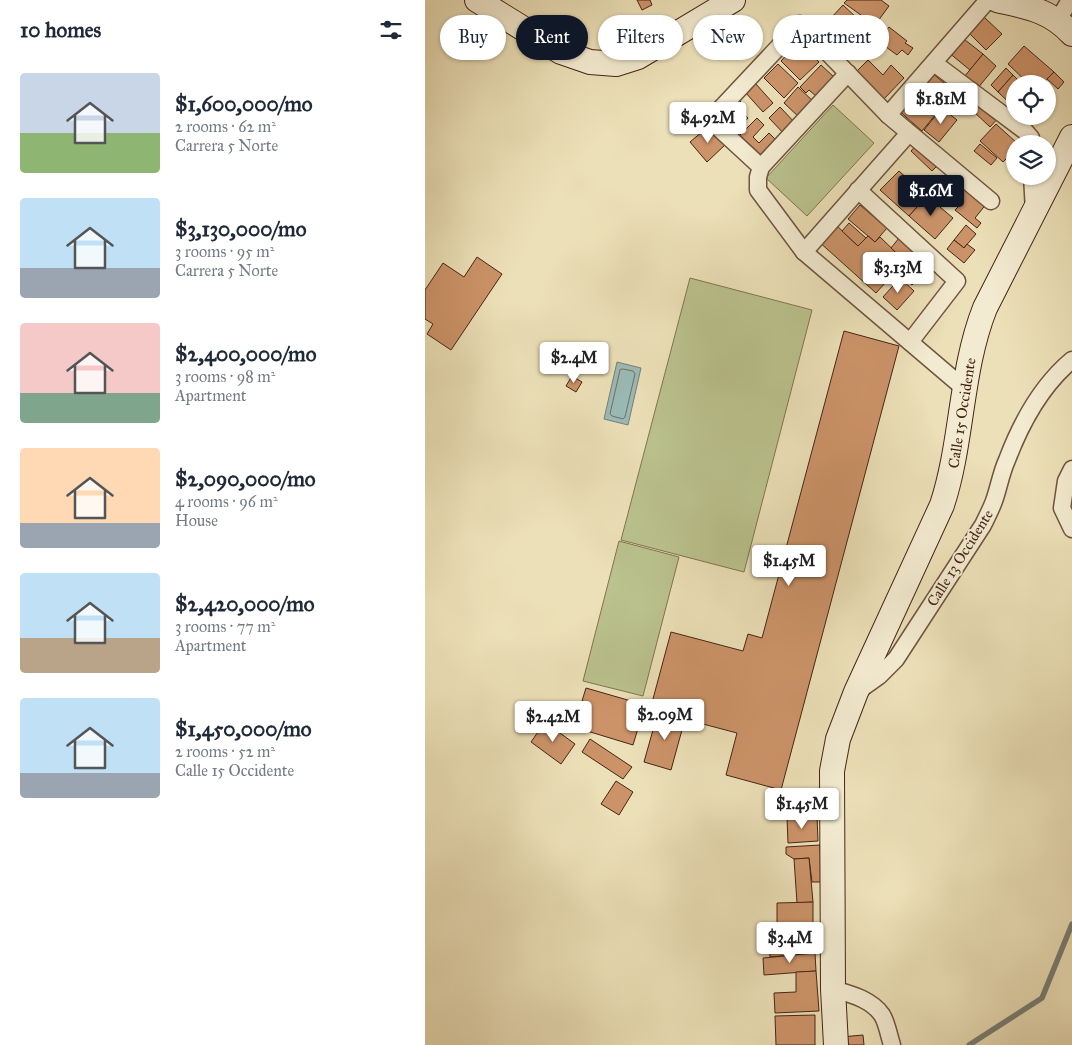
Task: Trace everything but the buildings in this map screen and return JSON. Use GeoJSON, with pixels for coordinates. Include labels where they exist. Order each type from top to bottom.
{"type":"FeatureCollection","features":[{"type":"Feature","properties":{"kind":"main road"},"geometry":{"type":"LineString","coordinates":[[477,0],[561,52],[590,62],[616,64],[638,56],[733,0]]}},
{"type":"Feature","properties":{"kind":"main road"},"geometry":{"type":"LineString","coordinates":[[997,0],[1035,8],[1065,27]]}},
{"type":"Feature","properties":{"kind":"main road","name":"Calle 15 Occidente"},"geometry":{"type":"LineString","coordinates":[[836,1045],[833,990],[831,771],[838,739],[856,692],[941,505],[954,460],[975,332],[985,308],[1072,136]]}},
{"type":"Feature","properties":{"kind":"street"},"geometry":{"type":"LineString","coordinates":[[888,115],[987,0]]}},
{"type":"Feature","properties":{"kind":"street"},"geometry":{"type":"LineString","coordinates":[[1065,27],[1070,0]]}},
{"type":"Feature","properties":{"kind":"street"},"geometry":{"type":"LineString","coordinates":[[761,167],[710,120],[799,24],[888,115],[991,201]]}},
{"type":"Feature","properties":{"kind":"street"},"geometry":{"type":"LineString","coordinates":[[934,63],[1028,135]]}},
{"type":"Feature","properties":{"kind":"street"},"geometry":{"type":"LineString","coordinates":[[848,73],[761,167],[758,177],[758,190],[804,252],[965,389]]}},
{"type":"Feature","properties":{"kind":"street"},"geometry":{"type":"LineString","coordinates":[[804,252],[909,133]]}},
{"type":"Feature","properties":{"kind":"street"},"geometry":{"type":"LineString","coordinates":[[1032,185],[1034,211]]}},
{"type":"Feature","properties":{"kind":"street"},"geometry":{"type":"LineString","coordinates":[[859,190],[957,281],[910,342]]}},
{"type":"Feature","properties":{"kind":"street","name":"Calle 13 Occidente"},"geometry":{"type":"LineString","coordinates":[[856,692],[879,676],[896,658],[983,526],[994,502],[1006,460],[1031,411],[1059,370],[1072,360]]}},
{"type":"Feature","properties":{"kind":"street"},"geometry":{"type":"LineString","coordinates":[[1072,469],[1066,481],[1063,508],[1072,530]]}},
{"type":"Feature","properties":{"kind":"street"},"geometry":{"type":"LineString","coordinates":[[833,990],[859,997],[873,1006],[882,1015],[892,1045]]}},
{"type":"Feature","properties":{"kind":"green space"},"geometry":{"type":"Polygon","coordinates":[[[833,105],[874,143],[807,216],[766,178],[833,105]]]}},
{"type":"Feature","properties":{"kind":"green space"},"geometry":{"type":"Polygon","coordinates":[[[690,278],[812,310],[744,572],[621,540],[690,278]]]}},
{"type":"Feature","properties":{"kind":"green space"},"geometry":{"type":"Polygon","coordinates":[[[619,541],[679,557],[643,696],[583,681],[619,541]]]}},
{"type":"Feature","properties":{"kind":"water"},"geometry":{"type":"Polygon","coordinates":[[[617,362],[641,368],[628,425],[604,419],[617,362]]]}},
{"type":"Feature","properties":{"kind":"waterway"},"geometry":{"type":"LineString","coordinates":[[969,1045],[1042,998],[1072,924]]}}]}
